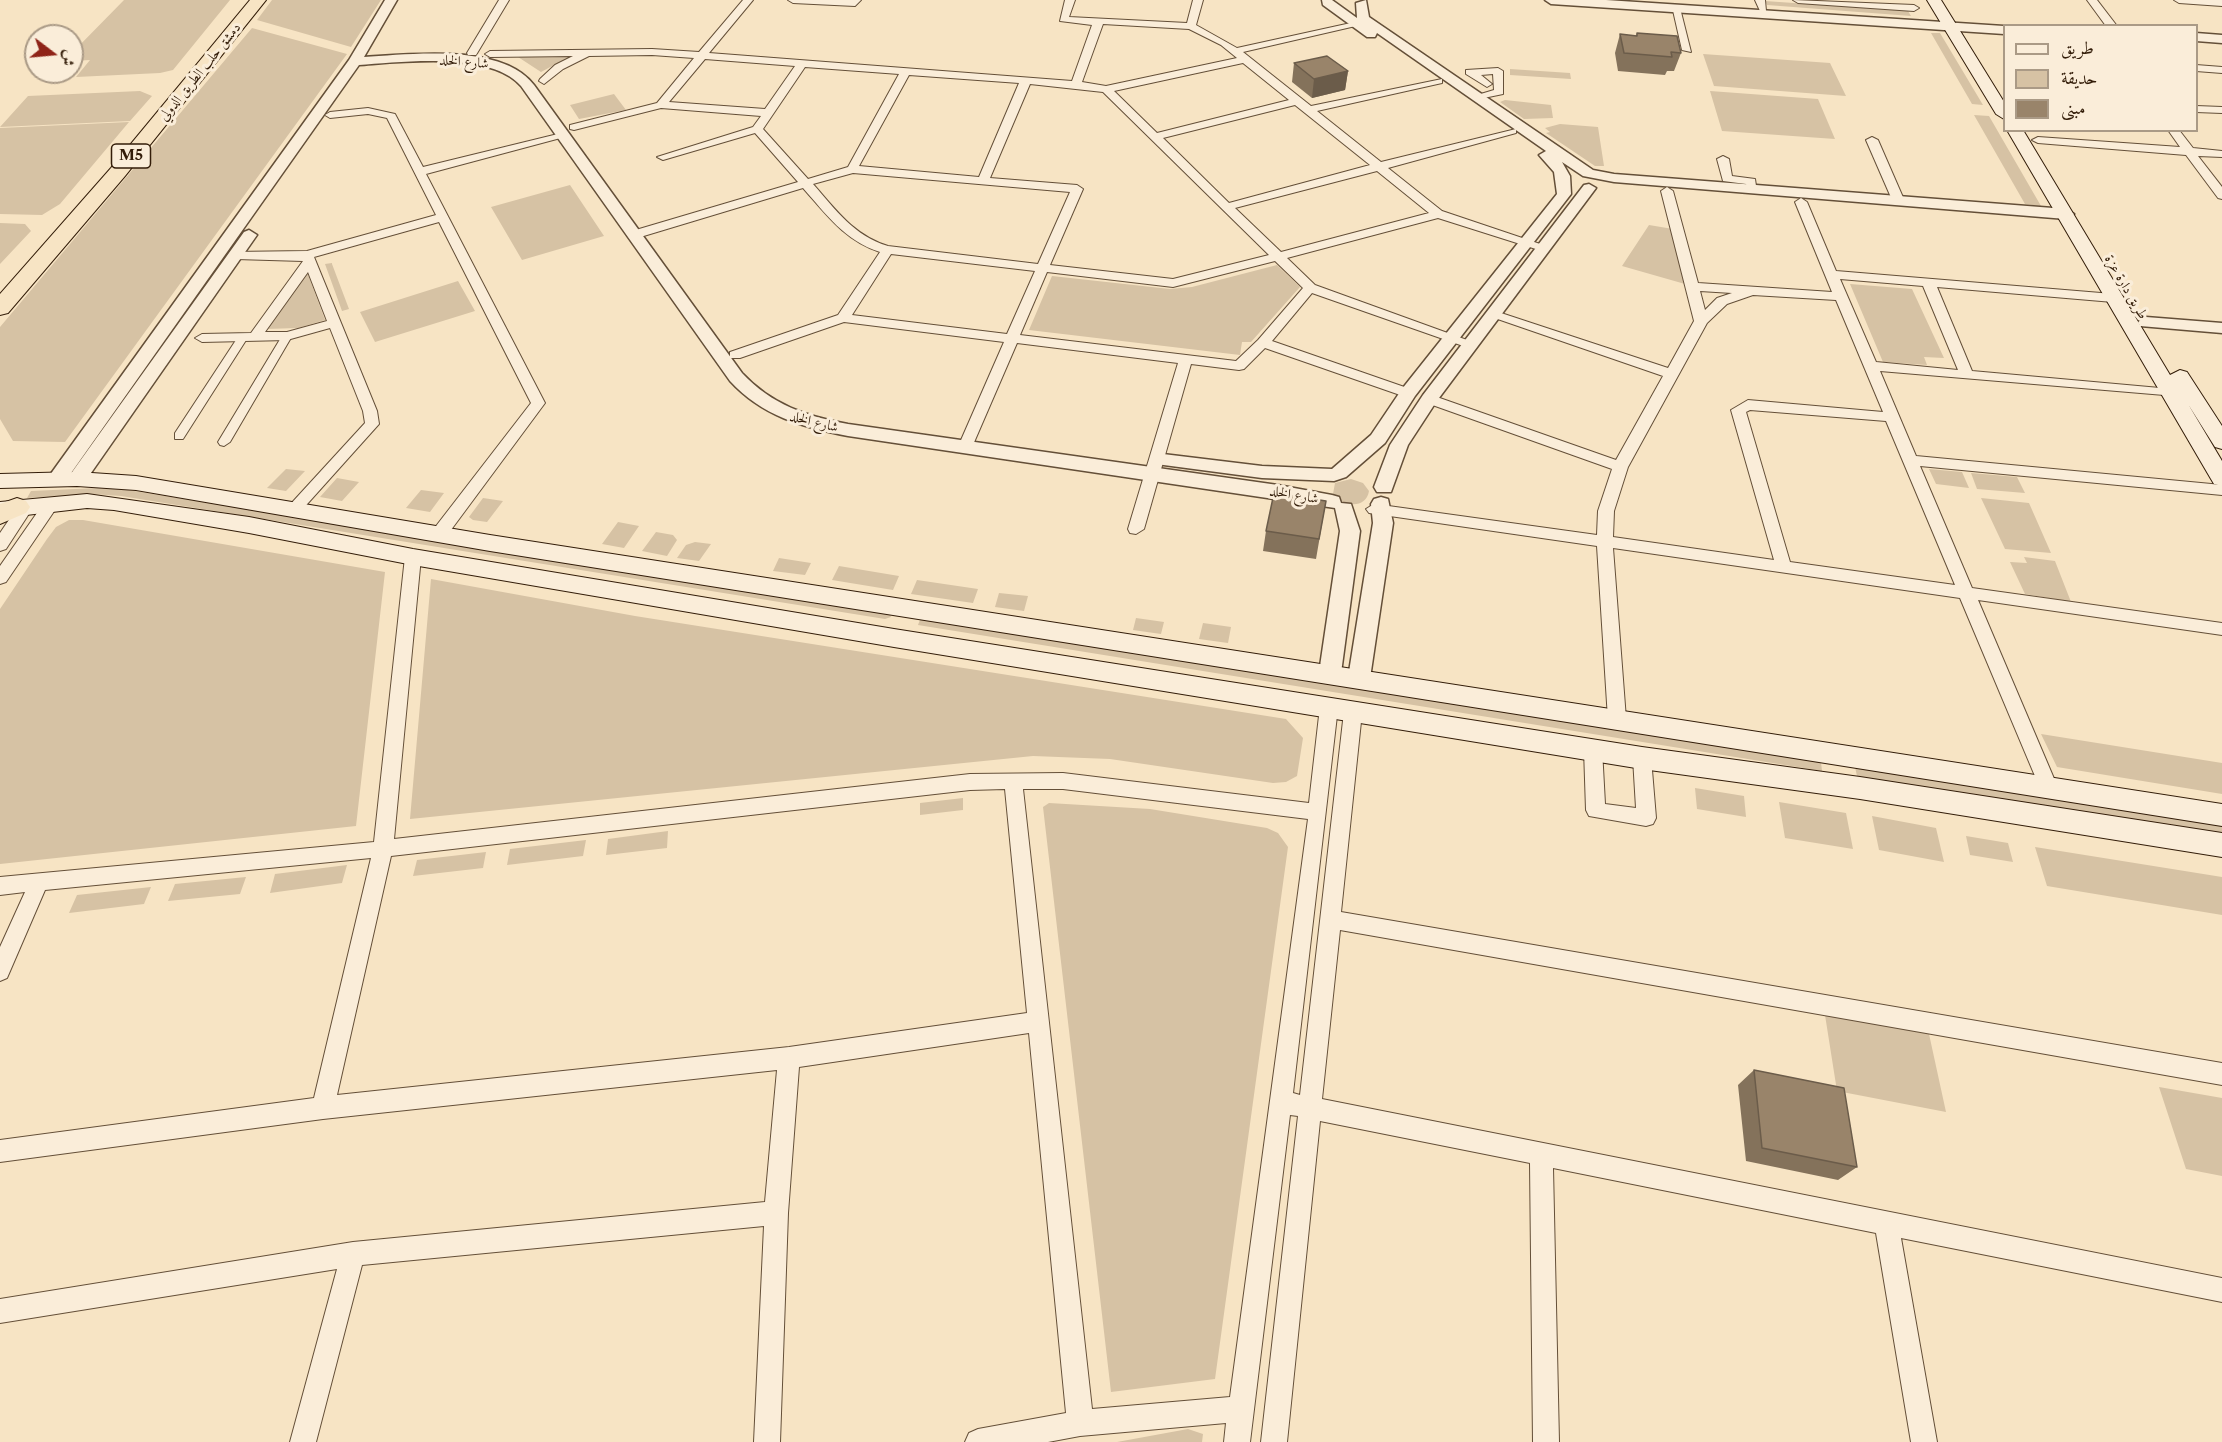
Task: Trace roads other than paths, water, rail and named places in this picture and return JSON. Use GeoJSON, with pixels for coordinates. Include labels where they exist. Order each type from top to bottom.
{"type":"FeatureCollection","features":[{"type":"Feature","properties":{"kind":"highway","name":"M5"},"geometry":{"type":"LineString","coordinates":[[0,281],[175,83],[241,0]]}},
{"type":"Feature","properties":{"kind":"highway","name":"دمشق حلب الطريق الدولي"},"geometry":{"type":"LineString","coordinates":[[0,308],[118,172],[258,0]]}},
{"type":"Feature","properties":{"kind":"main road"},"geometry":{"type":"LineString","coordinates":[[1934,0],[1957,24],[2003,85]]}},
{"type":"Feature","properties":{"kind":"main road"},"geometry":{"type":"LineString","coordinates":[[1950,0],[1957,24],[2003,112]]}},
{"type":"Feature","properties":{"kind":"main road"},"geometry":{"type":"LineString","coordinates":[[2016,132],[2068,210],[2113,298],[2222,479]]}},
{"type":"Feature","properties":{"kind":"main road","name":"طريق دارة عزة"},"geometry":{"type":"LineString","coordinates":[[2036,135],[2068,210],[2150,327],[2222,442]]}},
{"type":"Feature","properties":{"kind":"main road"},"geometry":{"type":"LineString","coordinates":[[1,480],[67,479],[136,483],[296,508],[439,534],[2222,815]]}},
{"type":"Feature","properties":{"kind":"main road"},"geometry":{"type":"LineString","coordinates":[[11,510],[87,501],[114,503],[249,525],[413,557],[894,638],[1642,758],[1753,775],[1843,784],[2222,845]]}},
{"type":"Feature","properties":{"kind":"main road"},"geometry":{"type":"LineString","coordinates":[[249,525],[271,504]]}},
{"type":"Feature","properties":{"kind":"main road"},"geometry":{"type":"LineString","coordinates":[[894,638],[908,608]]}},
{"type":"Feature","properties":{"kind":"main road"},"geometry":{"type":"LineString","coordinates":[[1837,754],[1843,784]]}},
{"type":"Feature","properties":{"kind":"street"},"geometry":{"type":"LineString","coordinates":[[67,479],[236,255],[330,115],[365,57],[391,0]]}},
{"type":"Feature","properties":{"kind":"street"},"geometry":{"type":"LineString","coordinates":[[67,479],[404,0]]}},
{"type":"Feature","properties":{"kind":"street"},"geometry":{"type":"LineString","coordinates":[[472,53],[504,0]]}},
{"type":"Feature","properties":{"kind":"street"},"geometry":{"type":"LineString","coordinates":[[661,105],[748,0]]}},
{"type":"Feature","properties":{"kind":"street"},"geometry":{"type":"LineString","coordinates":[[793,0],[855,3],[856,0]]}},
{"type":"Feature","properties":{"kind":"street"},"geometry":{"type":"LineString","coordinates":[[1070,0],[1063,19],[1191,26],[1225,43],[1438,214],[1544,248]]}},
{"type":"Feature","properties":{"kind":"street"},"geometry":{"type":"LineString","coordinates":[[1191,26],[1198,0]]}},
{"type":"Feature","properties":{"kind":"street"},"geometry":{"type":"LineString","coordinates":[[1551,0],[2003,26]]}},
{"type":"Feature","properties":{"kind":"street"},"geometry":{"type":"LineString","coordinates":[[1627,0],[1761,4],[2003,30]]}},
{"type":"Feature","properties":{"kind":"street"},"geometry":{"type":"LineString","coordinates":[[1798,0],[1914,8]]}},
{"type":"Feature","properties":{"kind":"street"},"geometry":{"type":"LineString","coordinates":[[2079,0],[2097,24]]}},
{"type":"Feature","properties":{"kind":"street"},"geometry":{"type":"LineString","coordinates":[[2092,0],[2110,24]]}},
{"type":"Feature","properties":{"kind":"street"},"geometry":{"type":"LineString","coordinates":[[2179,0],[2222,3]]}},
{"type":"Feature","properties":{"kind":"street"},"geometry":{"type":"LineString","coordinates":[[1326,1],[1344,5],[1365,2],[1363,18],[1448,84],[1558,163],[1570,184],[1590,182],[1753,190],[1899,202],[2068,210]]}},
{"type":"Feature","properties":{"kind":"street"},"geometry":{"type":"LineString","coordinates":[[1326,1],[1448,84],[1478,98],[1590,182],[1801,202],[2068,210]]}},
{"type":"Feature","properties":{"kind":"street"},"geometry":{"type":"LineString","coordinates":[[1675,8],[1687,50]]}},
{"type":"Feature","properties":{"kind":"street"},"geometry":{"type":"LineString","coordinates":[[1076,84],[1098,22]]}},
{"type":"Feature","properties":{"kind":"street"},"geometry":{"type":"LineString","coordinates":[[365,57],[472,53],[652,52],[1076,84],[1106,89],[1356,23]]}},
{"type":"Feature","properties":{"kind":"street"},"geometry":{"type":"LineString","coordinates":[[2198,38],[2222,39]]}},
{"type":"Feature","properties":{"kind":"street"},"geometry":{"type":"LineString","coordinates":[[2198,44],[2222,46]]}},
{"type":"Feature","properties":{"kind":"street"},"geometry":{"type":"LineString","coordinates":[[490,54],[516,61],[531,69],[541,86],[559,67],[587,53]]}},
{"type":"Feature","properties":{"kind":"street","name":"شارع الخلد"},"geometry":{"type":"LineString","coordinates":[[365,57],[489,63],[541,86],[568,132],[641,232],[736,377],[745,389],[776,412],[830,427],[968,440],[1154,466],[1295,494],[1354,511],[1381,502]]}},
{"type":"Feature","properties":{"kind":"street"},"geometry":{"type":"LineString","coordinates":[[663,157],[757,129],[802,63]]}},
{"type":"Feature","properties":{"kind":"street"},"geometry":{"type":"LineString","coordinates":[[2198,68],[2222,70]]}},
{"type":"Feature","properties":{"kind":"street"},"geometry":{"type":"LineString","coordinates":[[852,169],[906,71]]}},
{"type":"Feature","properties":{"kind":"street"},"geometry":{"type":"LineString","coordinates":[[1478,98],[1499,92],[1498,71],[1470,72],[1487,84]]}},
{"type":"Feature","properties":{"kind":"street"},"geometry":{"type":"LineString","coordinates":[[983,181],[1026,80]]}},
{"type":"Feature","properties":{"kind":"street"},"geometry":{"type":"LineString","coordinates":[[1309,110],[1448,84]]}},
{"type":"Feature","properties":{"kind":"street"},"geometry":{"type":"LineString","coordinates":[[1106,89],[1310,288],[1471,344]]}},
{"type":"Feature","properties":{"kind":"street"},"geometry":{"type":"LineString","coordinates":[[1155,137],[1297,101]]}},
{"type":"Feature","properties":{"kind":"street"},"geometry":{"type":"LineString","coordinates":[[419,172],[661,105],[768,113]]}},
{"type":"Feature","properties":{"kind":"street"},"geometry":{"type":"LineString","coordinates":[[2198,108],[2222,110]]}},
{"type":"Feature","properties":{"kind":"street"},"geometry":{"type":"LineString","coordinates":[[330,115],[368,111],[391,117],[538,403],[439,534]]}},
{"type":"Feature","properties":{"kind":"street"},"geometry":{"type":"LineString","coordinates":[[757,129],[850,233],[864,243],[887,250],[1173,282],[1195,279],[1438,214]]}},
{"type":"Feature","properties":{"kind":"street"},"geometry":{"type":"LineString","coordinates":[[1227,207],[1512,131]]}},
{"type":"Feature","properties":{"kind":"street"},"geometry":{"type":"LineString","coordinates":[[2174,132],[2222,195]]}},
{"type":"Feature","properties":{"kind":"street"},"geometry":{"type":"LineString","coordinates":[[2036,135],[2222,154]]}},
{"type":"Feature","properties":{"kind":"street"},"geometry":{"type":"LineString","coordinates":[[1872,140],[1899,202]]}},
{"type":"Feature","properties":{"kind":"street"},"geometry":{"type":"LineString","coordinates":[[1723,159],[1727,179],[1751,181],[1753,190]]}},
{"type":"Feature","properties":{"kind":"street"},"geometry":{"type":"LineString","coordinates":[[852,169],[1077,189],[968,440],[789,405],[762,390],[641,232],[852,169]]}},
{"type":"Feature","properties":{"kind":"street"},"geometry":{"type":"LineString","coordinates":[[1330,673],[1350,531],[1338,505],[1326,488],[1337,474],[1378,439],[1408,393],[1564,194],[1565,177]]}},
{"type":"Feature","properties":{"kind":"street"},"geometry":{"type":"LineString","coordinates":[[1359,678],[1381,502],[1399,445],[1429,399],[1544,248],[1590,182]]}},
{"type":"Feature","properties":{"kind":"street"},"geometry":{"type":"LineString","coordinates":[[1666,191],[1701,321]]}},
{"type":"Feature","properties":{"kind":"street"},"geometry":{"type":"LineString","coordinates":[[1801,202],[2049,788]]}},
{"type":"Feature","properties":{"kind":"street"},"geometry":{"type":"LineString","coordinates":[[236,255],[308,258],[443,217]]}},
{"type":"Feature","properties":{"kind":"street"},"geometry":{"type":"LineString","coordinates":[[843,318],[887,250]]}},
{"type":"Feature","properties":{"kind":"street"},"geometry":{"type":"LineString","coordinates":[[296,508],[372,424],[370,411],[308,258]]}},
{"type":"Feature","properties":{"kind":"street"},"geometry":{"type":"LineString","coordinates":[[178,436],[308,258]]}},
{"type":"Feature","properties":{"kind":"street"},"geometry":{"type":"LineString","coordinates":[[1832,274],[2113,298]]}},
{"type":"Feature","properties":{"kind":"street"},"geometry":{"type":"LineString","coordinates":[[1928,282],[1967,375]]}},
{"type":"Feature","properties":{"kind":"street"},"geometry":{"type":"LineString","coordinates":[[1692,287],[1841,296]]}},
{"type":"Feature","properties":{"kind":"street"},"geometry":{"type":"LineString","coordinates":[[735,355],[843,318],[1239,366],[1263,343],[1310,288]]}},
{"type":"Feature","properties":{"kind":"street"},"geometry":{"type":"LineString","coordinates":[[1617,719],[1605,542],[1606,511],[1620,467],[1701,321],[1722,301],[1752,291]]}},
{"type":"Feature","properties":{"kind":"street"},"geometry":{"type":"LineString","coordinates":[[1493,315],[1671,374]]}},
{"type":"Feature","properties":{"kind":"street"},"geometry":{"type":"LineString","coordinates":[[202,338],[287,336],[335,323]]}},
{"type":"Feature","properties":{"kind":"street"},"geometry":{"type":"LineString","coordinates":[[2150,327],[2222,328]]}},
{"type":"Feature","properties":{"kind":"street"},"geometry":{"type":"LineString","coordinates":[[2150,327],[2222,339]]}},
{"type":"Feature","properties":{"kind":"street"},"geometry":{"type":"LineString","coordinates":[[224,442],[287,336]]}},
{"type":"Feature","properties":{"kind":"street"},"geometry":{"type":"LineString","coordinates":[[1263,343],[1408,393]]}},
{"type":"Feature","properties":{"kind":"street"},"geometry":{"type":"LineString","coordinates":[[1136,529],[1186,359]]}},
{"type":"Feature","properties":{"kind":"street"},"geometry":{"type":"LineString","coordinates":[[1870,366],[2171,393]]}},
{"type":"Feature","properties":{"kind":"street"},"geometry":{"type":"LineString","coordinates":[[1429,399],[1620,467]]}},
{"type":"Feature","properties":{"kind":"street"},"geometry":{"type":"LineString","coordinates":[[1784,568],[1738,410],[1748,405],[1892,417]]}},
{"type":"Feature","properties":{"kind":"street"},"geometry":{"type":"LineString","coordinates":[[1910,460],[2222,490]]}},
{"type":"Feature","properties":{"kind":"street"},"geometry":{"type":"LineString","coordinates":[[1154,466],[1262,472],[1365,473],[1381,502]]}},
{"type":"Feature","properties":{"kind":"street"},"geometry":{"type":"LineString","coordinates":[[1381,502],[1605,542],[2222,629]]}},
{"type":"Feature","properties":{"kind":"street"},"geometry":{"type":"LineString","coordinates":[[0,578],[51,504]]}},
{"type":"Feature","properties":{"kind":"street"},"geometry":{"type":"LineString","coordinates":[[0,545],[11,510]]}},
{"type":"Feature","properties":{"kind":"street"},"geometry":{"type":"LineString","coordinates":[[323,1108],[383,849],[413,557]]}},
{"type":"Feature","properties":{"kind":"street"},"geometry":{"type":"LineString","coordinates":[[1238,1442],[1318,812],[1329,707]]}},
{"type":"Feature","properties":{"kind":"street"},"geometry":{"type":"LineString","coordinates":[[1274,1442],[1353,711]]}},
{"type":"Feature","properties":{"kind":"street"},"geometry":{"type":"LineString","coordinates":[[1593,749],[1596,810],[1646,818],[1642,758]]}},
{"type":"Feature","properties":{"kind":"street"},"geometry":{"type":"LineString","coordinates":[[1013,780],[1080,1423]]}},
{"type":"Feature","properties":{"kind":"street"},"geometry":{"type":"LineString","coordinates":[[0,886],[383,849],[970,782],[1013,780],[1096,785],[1318,812]]}},
{"type":"Feature","properties":{"kind":"street"},"geometry":{"type":"LineString","coordinates":[[0,971],[39,882]]}},
{"type":"Feature","properties":{"kind":"street"},"geometry":{"type":"LineString","coordinates":[[1332,919],[2222,1074]]}},
{"type":"Feature","properties":{"kind":"street"},"geometry":{"type":"LineString","coordinates":[[0,1151],[323,1108],[789,1058],[1038,1021]]}},
{"type":"Feature","properties":{"kind":"street"},"geometry":{"type":"LineString","coordinates":[[766,1442],[776,1213],[789,1058]]}},
{"type":"Feature","properties":{"kind":"street"},"geometry":{"type":"LineString","coordinates":[[1281,1102],[2222,1290]]}},
{"type":"Feature","properties":{"kind":"street"},"geometry":{"type":"LineString","coordinates":[[1541,1154],[1546,1442]]}},
{"type":"Feature","properties":{"kind":"street"},"geometry":{"type":"LineString","coordinates":[[0,1311],[353,1254],[776,1213]]}},
{"type":"Feature","properties":{"kind":"street"},"geometry":{"type":"LineString","coordinates":[[1886,1222],[1924,1442]]}},
{"type":"Feature","properties":{"kind":"street"},"geometry":{"type":"LineString","coordinates":[[303,1442],[353,1254]]}},
{"type":"Feature","properties":{"kind":"street"},"geometry":{"type":"LineString","coordinates":[[978,1442],[1080,1423],[1242,1409]]}}]}
